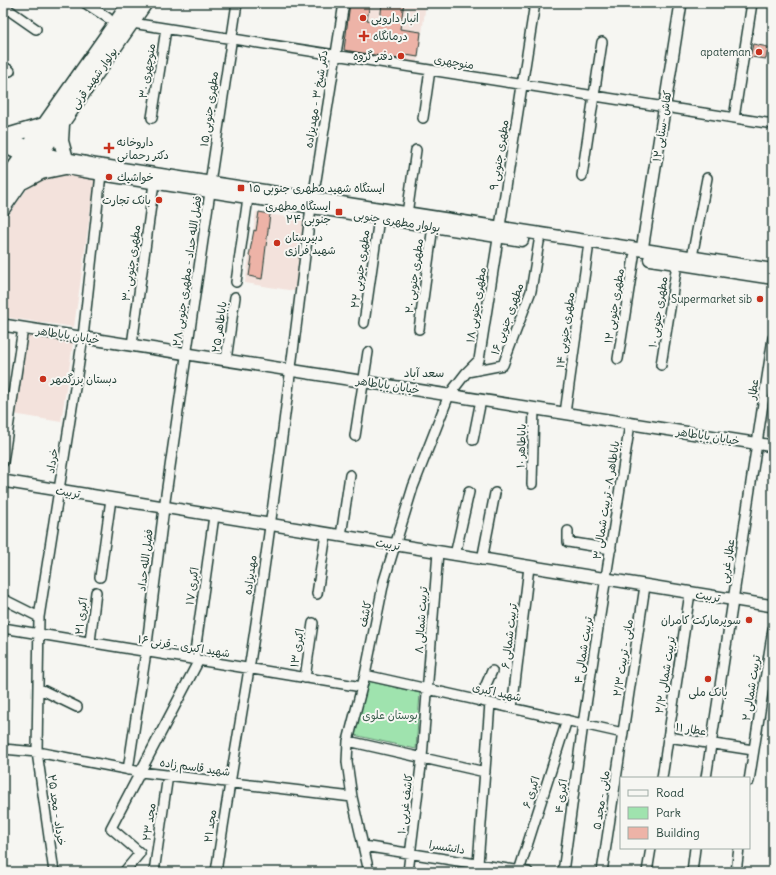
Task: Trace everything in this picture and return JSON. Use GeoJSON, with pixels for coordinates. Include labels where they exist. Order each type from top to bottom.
{"type":"FeatureCollection","features":[{"type":"Feature","properties":{"kind":"main road","name":"بولوار شهید قرنی"},"geometry":{"type":"LineString","coordinates":[[4,182],[130,3]]}},
{"type":"Feature","properties":{"kind":"main road","name":"بولوار شهید قرنی"},"geometry":{"type":"LineString","coordinates":[[3,208],[145,3]]}},
{"type":"Feature","properties":{"kind":"main road"},"geometry":{"type":"LineString","coordinates":[[22,182],[41,172],[66,163],[61,141],[62,124]]}},
{"type":"Feature","properties":{"kind":"main road"},"geometry":{"type":"LineString","coordinates":[[4,138],[44,125]]}},
{"type":"Feature","properties":{"kind":"main road","name":"بولوار مطهری جنوبی"},"geometry":{"type":"LineString","coordinates":[[4,138],[25,152],[39,157],[66,163],[210,188],[312,203],[407,214],[500,232],[638,253],[677,264],[773,278]]}},
{"type":"Feature","properties":{"kind":"main road","name":"بولوار مطهری جنوبی"},"geometry":{"type":"LineString","coordinates":[[66,163],[101,174],[154,183],[210,188],[248,198],[312,203],[380,218],[433,226],[500,232],[539,242],[588,250],[692,257],[773,270]]}},
{"type":"Feature","properties":{"kind":"main road"},"geometry":{"type":"LineString","coordinates":[[3,166],[4,182]]}},
{"type":"Feature","properties":{"kind":"street"},"geometry":{"type":"LineString","coordinates":[[85,3],[108,18]]}},
{"type":"Feature","properties":{"kind":"street","name":"مطهری جنوبی ۱۵"},"geometry":{"type":"LineString","coordinates":[[210,188],[236,3]]}},
{"type":"Feature","properties":{"kind":"street","name":"دکتر شیخ ۳ - مهدیزاده"},"geometry":{"type":"LineString","coordinates":[[291,370],[312,203],[344,3]]}},
{"type":"Feature","properties":{"kind":"street","name":"مطهری جنوبی ۹"},"geometry":{"type":"LineString","coordinates":[[500,232],[535,3]]}},
{"type":"Feature","properties":{"kind":"street","name":"کفاش -سنایی ۱۲"},"geometry":{"type":"LineString","coordinates":[[638,253],[665,107],[681,3]]}},
{"type":"Feature","properties":{"kind":"street"},"geometry":{"type":"LineString","coordinates":[[734,118],[752,3]]}},
{"type":"Feature","properties":{"kind":"street"},"geometry":{"type":"LineString","coordinates":[[3,6],[36,29]]}},
{"type":"Feature","properties":{"kind":"street","name":"منوچهری"},"geometry":{"type":"LineString","coordinates":[[132,23],[773,124]]}},
{"type":"Feature","properties":{"kind":"street","name":"منوچهری ۳۰"},"geometry":{"type":"LineString","coordinates":[[152,118],[166,29]]}},
{"type":"Feature","properties":{"kind":"street"},"geometry":{"type":"LineString","coordinates":[[582,176],[602,42]]}},
{"type":"Feature","properties":{"kind":"street"},"geometry":{"type":"LineString","coordinates":[[423,118],[430,70]]}},
{"type":"Feature","properties":{"kind":"street"},"geometry":{"type":"LineString","coordinates":[[407,214],[416,150]]}},
{"type":"Feature","properties":{"kind":"street","name":"خرداد"},"geometry":{"type":"LineString","coordinates":[[37,752],[39,617],[83,337],[101,174]]}},
{"type":"Feature","properties":{"kind":"street"},"geometry":{"type":"LineString","coordinates":[[692,257],[707,178]]}},
{"type":"Feature","properties":{"kind":"street","name":"مطهری جنوبی ۳۰"},"geometry":{"type":"LineString","coordinates":[[132,345],[154,183]]}},
{"type":"Feature","properties":{"kind":"street","name":"فضل الله حداد - مطهری جنوبی ۲۸"},"geometry":{"type":"LineString","coordinates":[[187,354],[210,188]]}},
{"type":"Feature","properties":{"kind":"street"},"geometry":{"type":"LineString","coordinates":[[236,282],[248,198]]}},
{"type":"Feature","properties":{"kind":"street","name":"مطهری جنوبی ۲۲"},"geometry":{"type":"LineString","coordinates":[[364,323],[380,218]]}},
{"type":"Feature","properties":{"kind":"street","name":"مطهری جنوبی ۲۰"},"geometry":{"type":"LineString","coordinates":[[418,329],[433,226]]}},
{"type":"Feature","properties":{"kind":"street","name":"مطهری جنوبی ۱۸"},"geometry":{"type":"LineString","coordinates":[[466,373],[479,360],[500,232]]}},
{"type":"Feature","properties":{"kind":"street","name":"مطهری جنوبی ۱۶"},"geometry":{"type":"LineString","coordinates":[[466,373],[503,365],[531,292],[539,242]]}},
{"type":"Feature","properties":{"kind":"street","name":"مطهری جنوبی ۱۴"},"geometry":{"type":"LineString","coordinates":[[565,413],[588,250]]}},
{"type":"Feature","properties":{"kind":"street","name":"مطهری جنوبی ۱۲"},"geometry":{"type":"LineString","coordinates":[[618,359],[638,253]]}},
{"type":"Feature","properties":{"kind":"street","name":"مطهری جنوبی ۱۰"},"geometry":{"type":"LineString","coordinates":[[661,365],[677,264]]}},
{"type":"Feature","properties":{"kind":"street","name":"باباطاهر ۲۵"},"geometry":{"type":"LineString","coordinates":[[226,360],[235,297]]}},
{"type":"Feature","properties":{"kind":"street","name":"خیابان باباطاهر"},"geometry":{"type":"LineString","coordinates":[[3,325],[773,446]]}},
{"type":"Feature","properties":{"kind":"street"},"geometry":{"type":"LineString","coordinates":[[3,462],[23,328]]}},
{"type":"Feature","properties":{"kind":"street","name":"عطار"},"geometry":{"type":"LineString","coordinates":[[757,444],[773,338]]}},
{"type":"Feature","properties":{"kind":"street"},"geometry":{"type":"LineString","coordinates":[[355,436],[368,352]]}},
{"type":"Feature","properties":{"kind":"street","name":"فضل الله حداد"},"geometry":{"type":"LineString","coordinates":[[128,770],[146,652],[164,508],[187,354]]}},
{"type":"Feature","properties":{"kind":"street","name":"مهدیزاده"},"geometry":{"type":"LineString","coordinates":[[228,784],[249,668],[291,370]]}},
{"type":"Feature","properties":{"kind":"street","name":"کاشف"},"geometry":{"type":"LineString","coordinates":[[369,872],[352,797],[347,762],[348,741],[365,675],[384,581],[413,487],[449,395],[466,373]]}},
{"type":"Feature","properties":{"kind":"street"},"geometry":{"type":"LineString","coordinates":[[473,440],[481,400]]}},
{"type":"Feature","properties":{"kind":"street","name":"باباطاهر ۱۰"},"geometry":{"type":"LineString","coordinates":[[532,484],[534,408]]}},
{"type":"Feature","properties":{"kind":"street","name":"باباطاهر ۸- تربیت شمالی ۳"},"geometry":{"type":"LineString","coordinates":[[606,580],[630,424]]}},
{"type":"Feature","properties":{"kind":"street","name":"عطار غربی"},"geometry":{"type":"LineString","coordinates":[[706,777],[757,444]]}},
{"type":"Feature","properties":{"kind":"street"},"geometry":{"type":"LineString","coordinates":[[340,536],[350,475]]}},
{"type":"Feature","properties":{"kind":"street","name":"تربیت"},"geometry":{"type":"LineString","coordinates":[[3,481],[482,560],[773,606]]}},
{"type":"Feature","properties":{"kind":"street"},"geometry":{"type":"LineString","coordinates":[[455,555],[469,492]]}},
{"type":"Feature","properties":{"kind":"street"},"geometry":{"type":"LineString","coordinates":[[482,560],[495,493]]}},
{"type":"Feature","properties":{"kind":"street"},"geometry":{"type":"LineString","coordinates":[[100,577],[111,499]]}},
{"type":"Feature","properties":{"kind":"street","name":"اکبری ۱۷"},"geometry":{"type":"LineString","coordinates":[[124,872],[140,853],[111,828],[141,772],[196,660],[214,516]]}},
{"type":"Feature","properties":{"kind":"street"},"geometry":{"type":"LineString","coordinates":[[568,532],[568,542],[611,548]]}},
{"type":"Feature","properties":{"kind":"street"},"geometry":{"type":"LineString","coordinates":[[317,594],[326,534]]}},
{"type":"Feature","properties":{"kind":"street","name":"تربیت شمالی ۸"},"geometry":{"type":"LineString","coordinates":[[422,758],[438,552]]}},
{"type":"Feature","properties":{"kind":"street","name":"تربیت شمالی ۶"},"geometry":{"type":"LineString","coordinates":[[512,708],[529,567]]}},
{"type":"Feature","properties":{"kind":"street","name":"تربیت شمالی ۴"},"geometry":{"type":"LineString","coordinates":[[584,724],[606,580]]}},
{"type":"Feature","properties":{"kind":"street","name":"مانی - تربیت ۲/۳"},"geometry":{"type":"LineString","coordinates":[[623,732],[646,586]]}},
{"type":"Feature","properties":{"kind":"street","name":"اکبری ۲۱"},"geometry":{"type":"LineString","coordinates":[[90,642],[96,592]]}},
{"type":"Feature","properties":{"kind":"street","name":"تربیت شمالی ۲/۲"},"geometry":{"type":"LineString","coordinates":[[662,777],[690,593]]}},
{"type":"Feature","properties":{"kind":"street"},"geometry":{"type":"LineString","coordinates":[[3,599],[39,617]]}},
{"type":"Feature","properties":{"kind":"street","name":"اکبری ۱۳"},"geometry":{"type":"LineString","coordinates":[[305,678],[314,623]]}},
{"type":"Feature","properties":{"kind":"street","name":"شهید اکبری - قرنی ۱۶"},"geometry":{"type":"LineString","coordinates":[[3,628],[362,687]]}},
{"type":"Feature","properties":{"kind":"street","name":"تربیت شمالی ۲"},"geometry":{"type":"LineString","coordinates":[[750,777],[773,629]]}},
{"type":"Feature","properties":{"kind":"street"},"geometry":{"type":"LineString","coordinates":[[479,701],[492,671]]}},
{"type":"Feature","properties":{"kind":"street","name":"شهید اکبری"},"geometry":{"type":"LineString","coordinates":[[365,675],[623,732]]}},
{"type":"Feature","properties":{"kind":"street"},"geometry":{"type":"LineString","coordinates":[[38,688],[77,707]]}},
{"type":"Feature","properties":{"kind":"street"},"geometry":{"type":"LineString","coordinates":[[473,866],[485,772],[490,703]]}},
{"type":"Feature","properties":{"kind":"street","name":"اکبری ۶"},"geometry":{"type":"LineString","coordinates":[[523,871],[567,720]]}},
{"type":"Feature","properties":{"kind":"street","name":"اکبری ۴"},"geometry":{"type":"LineString","coordinates":[[563,872],[584,724]]}},
{"type":"Feature","properties":{"kind":"street","name":"مانی - مجد ۵"},"geometry":{"type":"LineString","coordinates":[[602,872],[623,732]]}},
{"type":"Feature","properties":{"kind":"street","name":"عطار ۱۱"},"geometry":{"type":"LineString","coordinates":[[668,737],[753,750]]}},
{"type":"Feature","properties":{"kind":"street"},"geometry":{"type":"LineString","coordinates":[[348,741],[485,772]]}},
{"type":"Feature","properties":{"kind":"street","name":"شهید قاسم زاده"},"geometry":{"type":"LineString","coordinates":[[3,749],[37,752],[128,770],[228,784],[352,797]]}},
{"type":"Feature","properties":{"kind":"street","name":"خرداد - مجد ۲۵"},"geometry":{"type":"LineString","coordinates":[[37,752],[54,872]]}},
{"type":"Feature","properties":{"kind":"street","name":"کاشف غربی ۱۰"},"geometry":{"type":"LineString","coordinates":[[408,872],[422,758]]}},
{"type":"Feature","properties":{"kind":"street","name":"مجد ۲۳"},"geometry":{"type":"LineString","coordinates":[[154,872],[168,775]]}},
{"type":"Feature","properties":{"kind":"street","name":"مجد ۲۱"},"geometry":{"type":"LineString","coordinates":[[216,872],[228,784]]}},
{"type":"Feature","properties":{"kind":"street","name":"دانشسرا"},"geometry":{"type":"LineString","coordinates":[[363,846],[473,866],[523,871]]}},
{"type":"Feature","properties":{"kind":"street"},"geometry":{"type":"LineString","coordinates":[[648,872],[651,849]]}},
{"type":"Feature","properties":{"kind":"street"},"geometry":{"type":"LineString","coordinates":[[692,872],[695,849]]}},
{"type":"Feature","properties":{"kind":"street"},"geometry":{"type":"LineString","coordinates":[[736,872],[740,849]]}},
{"type":"Feature","properties":{"kind":"shaded area"},"geometry":{"type":"Polygon","coordinates":[[[350,3],[426,3],[418,63],[344,51],[343,48],[350,3]]]}},
{"type":"Feature","properties":{"kind":"shaded area"},"geometry":{"type":"Polygon","coordinates":[[[59,172],[95,179],[74,327],[3,317],[3,223],[32,182],[59,172]]]}},
{"type":"Feature","properties":{"kind":"shaded area","name":"دبیرستان شهید فرازی"},"geometry":{"type":"Polygon","coordinates":[[[256,212],[306,220],[295,291],[245,283],[256,212]]]}},
{"type":"Feature","properties":{"kind":"shaded area","name":"دبستان بزرگمهر"},"geometry":{"type":"Polygon","coordinates":[[[24,335],[73,343],[61,422],[13,414],[24,335]]]}},
{"type":"Feature","properties":{"kind":"green space","name":"بوستان علوی"},"geometry":{"type":"Polygon","coordinates":[[[368,681],[420,693],[416,749],[354,735],[368,681]]]}},
{"type":"Feature","properties":{"kind":"building"},"geometry":{"type":"Polygon","coordinates":[[[350,3],[370,3],[367,20],[380,22],[382,3],[404,3],[400,29],[421,32],[418,57],[406,55],[405,60],[344,50],[350,3]]]}},
{"type":"Feature","properties":{"kind":"building","name":"apateman"},"geometry":{"type":"Polygon","coordinates":[[[753,44],[768,47],[766,59],[750,57],[753,44]]]}},
{"type":"Feature","properties":{"kind":"building"},"geometry":{"type":"Polygon","coordinates":[[[259,212],[270,214],[262,279],[249,276],[252,257],[249,256],[254,230],[256,231],[259,212]]]}},
{"type":"Feature","properties":{"kind":"place","name":"انبار دارویی"},"geometry":{"type":"Point","coordinates":[363,18]}},
{"type":"Feature","properties":{"kind":"place","name":"درمانگاه"},"geometry":{"type":"Point","coordinates":[364,36]}},
{"type":"Feature","properties":{"kind":"place","name":"apateman"},"geometry":{"type":"Point","coordinates":[759,52]}},
{"type":"Feature","properties":{"kind":"place","name":"دفتر گروه"},"geometry":{"type":"Point","coordinates":[401,56]}},
{"type":"Feature","properties":{"kind":"place","name":"داروخانه دکتر رحمانی"},"geometry":{"type":"Point","coordinates":[109,148]}},
{"type":"Feature","properties":{"kind":"place","name":"خواشيك"},"geometry":{"type":"Point","coordinates":[109,177]}},
{"type":"Feature","properties":{"kind":"place","name":"ایستگاه شهید مطهری جنوبی ۱۵"},"geometry":{"type":"Point","coordinates":[241,188]}},
{"type":"Feature","properties":{"kind":"place","name":"بانک تجارت"},"geometry":{"type":"Point","coordinates":[159,200]}},
{"type":"Feature","properties":{"kind":"place","name":"ایستگاه مطهری جنوبی ۲۴"},"geometry":{"type":"Point","coordinates":[339,212]}},
{"type":"Feature","properties":{"kind":"place","name":"دبیرستان شهید فرازی"},"geometry":{"type":"Point","coordinates":[277,243]}},
{"type":"Feature","properties":{"kind":"place","name":"Supermarket sib"},"geometry":{"type":"Point","coordinates":[760,299]}},
{"type":"Feature","properties":{"kind":"place","name":"دبستان بزرگمهر"},"geometry":{"type":"Point","coordinates":[43,379]}},
{"type":"Feature","properties":{"kind":"place","name":"سوپرمارکت کامران"},"geometry":{"type":"Point","coordinates":[749,620]}},
{"type":"Feature","properties":{"kind":"place","name":"بانک ملی"},"geometry":{"type":"Point","coordinates":[708,679]}},
{"type":"Feature","properties":{"kind":"district","name":"سعد آباد"},"geometry":{"type":"Point","coordinates":[424,373]}}]}
